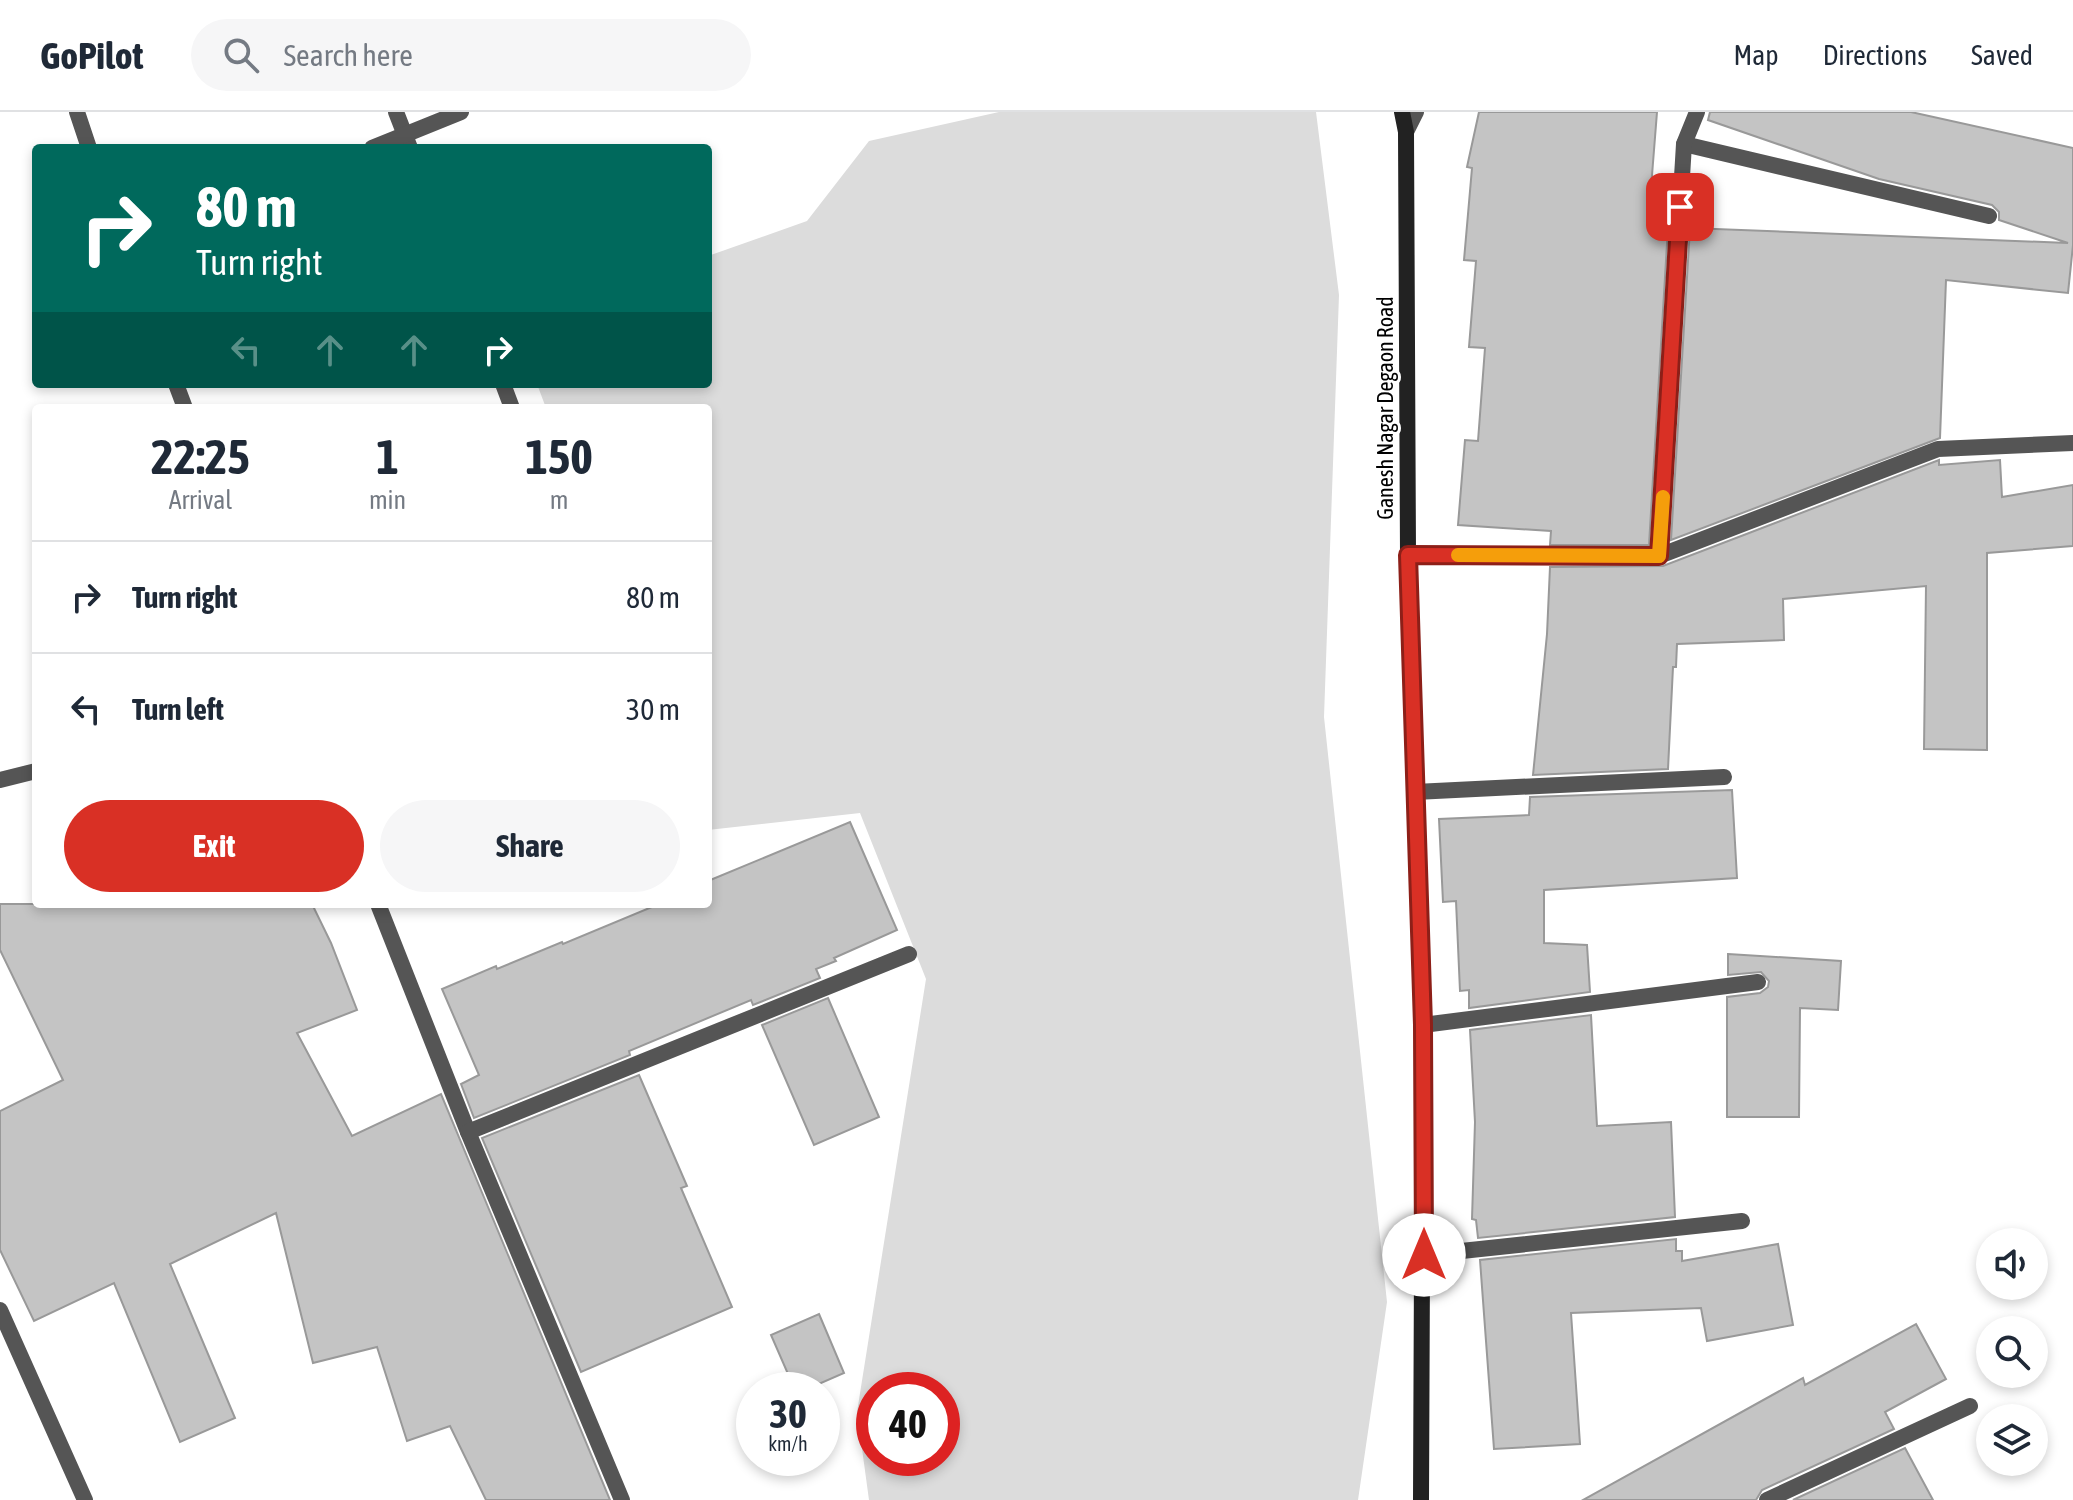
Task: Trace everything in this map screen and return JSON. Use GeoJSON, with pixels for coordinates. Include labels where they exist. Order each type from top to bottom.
{"type":"FeatureCollection","features":[{"type":"Feature","properties":{"kind":"street"},"geometry":{"type":"LineString","coordinates":[[77,112],[88,144]]}},
{"type":"Feature","properties":{"kind":"street"},"geometry":{"type":"LineString","coordinates":[[396,112],[407,141],[461,112]]}},
{"type":"Feature","properties":{"kind":"street","name":"Ganesh Nagar Degaon Road"},"geometry":{"type":"LineString","coordinates":[[1402,112],[1406,132],[1408,555],[1423,1025],[1421,1500]]}},
{"type":"Feature","properties":{"kind":"street"},"geometry":{"type":"LineString","coordinates":[[1406,132],[1416,112]]}},
{"type":"Feature","properties":{"kind":"street"},"geometry":{"type":"LineString","coordinates":[[1659,556],[1684,144],[1697,112]]}},
{"type":"Feature","properties":{"kind":"street"},"geometry":{"type":"LineString","coordinates":[[1684,144],[1989,216]]}},
{"type":"Feature","properties":{"kind":"street"},"geometry":{"type":"LineString","coordinates":[[1408,555],[1659,556],[1938,449],[2073,443]]}},
{"type":"Feature","properties":{"kind":"street"},"geometry":{"type":"LineString","coordinates":[[0,780],[32,772]]}},
{"type":"Feature","properties":{"kind":"street"},"geometry":{"type":"LineString","coordinates":[[1415,792],[1724,777]]}},
{"type":"Feature","properties":{"kind":"street"},"geometry":{"type":"LineString","coordinates":[[380,908],[468,1132],[622,1500]]}},
{"type":"Feature","properties":{"kind":"street"},"geometry":{"type":"LineString","coordinates":[[468,1132],[909,954]]}},
{"type":"Feature","properties":{"kind":"street"},"geometry":{"type":"LineString","coordinates":[[1423,1025],[1758,982]]}},
{"type":"Feature","properties":{"kind":"street"},"geometry":{"type":"LineString","coordinates":[[1424,1255],[1742,1221]]}},
{"type":"Feature","properties":{"kind":"street"},"geometry":{"type":"LineString","coordinates":[[0,1310],[85,1500]]}},
{"type":"Feature","properties":{"kind":"street"},"geometry":{"type":"LineString","coordinates":[[1767,1500],[1970,1406]]}},
{"type":"Feature","properties":{"kind":"shaded area"},"geometry":{"type":"Polygon","coordinates":[[[999,112],[1316,112],[1339,295],[1324,717],[1387,1302],[1358,1500],[869,1500],[866,1476],[960,1476],[960,1372],[863,1372],[926,979],[860,813],[712,830],[712,404],[544,404],[538,388],[712,388],[712,255],[807,221],[869,141],[999,112]]]}},
{"type":"Feature","properties":{"kind":"building"},"geometry":{"type":"Polygon","coordinates":[[[1479,112],[1657,112],[1648,226],[1668,227],[1649,545],[1550,545],[1551,531],[1458,525],[1465,440],[1478,441],[1485,348],[1469,347],[1476,261],[1464,260],[1472,168],[1467,167],[1479,112]]]}},
{"type":"Feature","properties":{"kind":"building"},"geometry":{"type":"Polygon","coordinates":[[[1710,112],[1911,112],[2073,148],[2073,245],[2068,293],[1946,280],[1940,438],[1671,540],[1690,228],[2068,243],[1999,220],[1999,212],[1992,205],[1879,179],[1708,120],[1710,112]]]}},
{"type":"Feature","properties":{"kind":"building"},"geometry":{"type":"Polygon","coordinates":[[[1939,460],[1939,465],[2000,460],[2002,497],[2073,485],[2073,546],[1987,553],[1987,750],[1924,749],[1926,586],[1783,599],[1784,640],[1677,644],[1668,769],[1533,775],[1547,634],[1550,567],[1663,566],[1939,460]]]}},
{"type":"Feature","properties":{"kind":"building"},"geometry":{"type":"Polygon","coordinates":[[[1732,790],[1737,878],[1544,890],[1544,943],[1587,945],[1590,992],[1469,1008],[1469,990],[1460,991],[1456,901],[1443,902],[1439,819],[1529,815],[1530,797],[1732,790]]]}},
{"type":"Feature","properties":{"kind":"building"},"geometry":{"type":"Polygon","coordinates":[[[850,822],[897,930],[816,969],[820,978],[753,1005],[751,1000],[629,1051],[630,1055],[474,1118],[461,1084],[479,1075],[442,989],[649,908],[712,908],[712,879],[850,822]]]}},
{"type":"Feature","properties":{"kind":"building"},"geometry":{"type":"Polygon","coordinates":[[[0,904],[32,904],[32,908],[314,908],[357,1010],[297,1033],[352,1136],[441,1094],[610,1500],[486,1500],[450,1426],[407,1441],[377,1347],[313,1363],[276,1213],[170,1264],[235,1418],[180,1442],[114,1283],[34,1321],[0,1250],[0,1111],[63,1080],[0,950],[0,904]]]}},
{"type":"Feature","properties":{"kind":"building"},"geometry":{"type":"Polygon","coordinates":[[[1728,954],[1841,961],[1838,1010],[1800,1008],[1799,1117],[1727,1117],[1727,997],[1760,993],[1768,987],[1769,981],[1761,972],[1728,975],[1728,954]]]}},
{"type":"Feature","properties":{"kind":"building"},"geometry":{"type":"Polygon","coordinates":[[[828,998],[879,1117],[814,1145],[762,1025],[828,998]]]}},
{"type":"Feature","properties":{"kind":"building"},"geometry":{"type":"Polygon","coordinates":[[[1591,1015],[1597,1126],[1671,1122],[1675,1217],[1478,1238],[1476,1220],[1472,1219],[1475,1122],[1470,1030],[1591,1015]]]}},
{"type":"Feature","properties":{"kind":"building"},"geometry":{"type":"Polygon","coordinates":[[[639,1075],[687,1186],[681,1188],[732,1307],[581,1372],[482,1138],[639,1075]]]}},
{"type":"Feature","properties":{"kind":"building"},"geometry":{"type":"Polygon","coordinates":[[[1676,1239],[1676,1251],[1682,1251],[1682,1261],[1778,1244],[1793,1325],[1707,1341],[1701,1308],[1571,1313],[1580,1444],[1494,1449],[1480,1260],[1676,1239]]]}},
{"type":"Feature","properties":{"kind":"building"},"geometry":{"type":"Polygon","coordinates":[[[819,1314],[844,1373],[787,1372],[771,1335],[819,1314]]]}},
{"type":"Feature","properties":{"kind":"building"},"geometry":{"type":"Polygon","coordinates":[[[1916,1324],[1946,1379],[1885,1412],[1894,1429],[1762,1490],[1756,1500],[1583,1500],[1803,1378],[1805,1385],[1916,1324]]]}},
{"type":"Feature","properties":{"kind":"building"},"geometry":{"type":"Polygon","coordinates":[[[1905,1448],[1933,1500],[1793,1500],[1905,1448]]]}},
{"type":"Feature","properties":{"kind":"slow traffic"},"geometry":{"type":"LineString","coordinates":[[1458,555],[1659,556],[1663,497]]}},
{"type":"Feature","properties":{"kind":"route"},"geometry":{"type":"LineString","coordinates":[[1424,1255],[1423,1025],[1408,555],[1659,556],[1680,207]]}}]}
